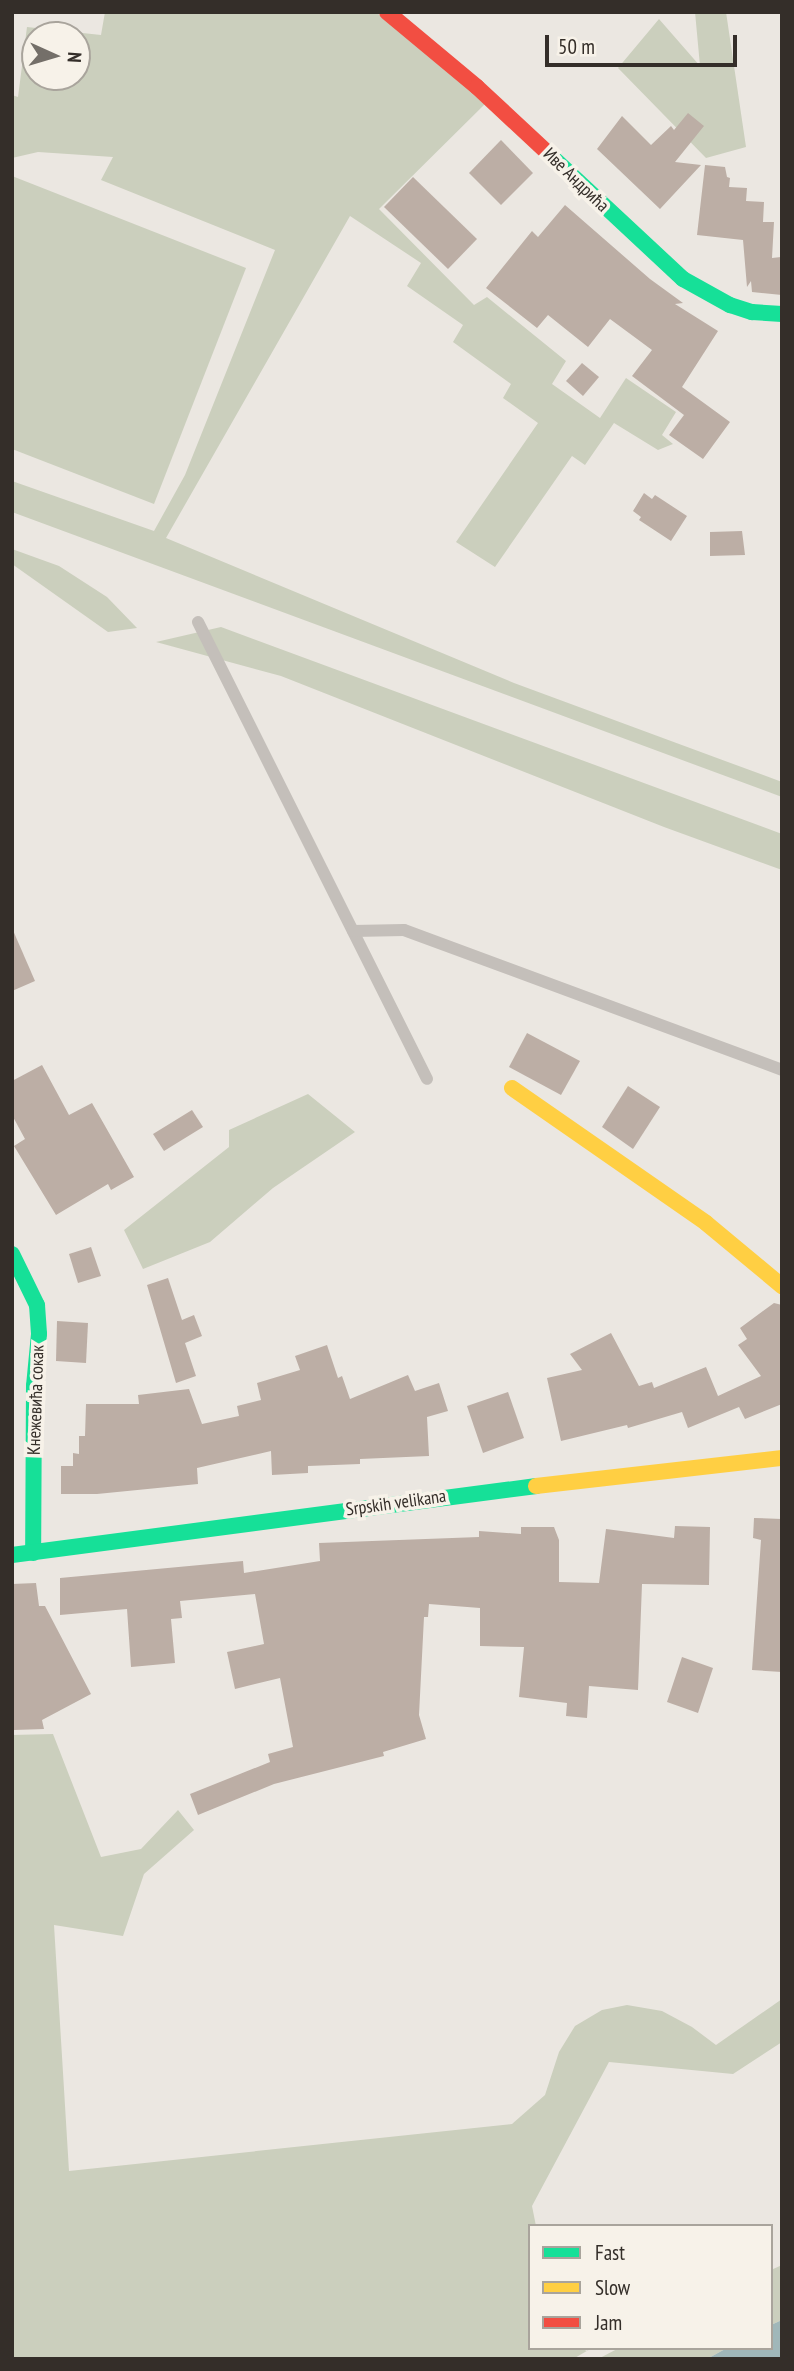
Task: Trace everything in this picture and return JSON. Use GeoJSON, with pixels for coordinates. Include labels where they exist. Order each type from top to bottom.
{"type":"FeatureCollection","features":[{"type":"Feature","properties":{"kind":"street","name":"Иве Андрића"},"geometry":{"type":"LineString","coordinates":[[387,12],[477,87],[683,279],[730,305],[752,312],[782,314]]}},
{"type":"Feature","properties":{"kind":"street"},"geometry":{"type":"LineString","coordinates":[[512,1088],[706,1223],[782,1286]]}},
{"type":"Feature","properties":{"kind":"street","name":"Кнежевића сокак"},"geometry":{"type":"LineString","coordinates":[[12,1254],[37,1305],[39,1334],[34,1398],[33,1553]]}},
{"type":"Feature","properties":{"kind":"street","name":"Srpskih velikana"},"geometry":{"type":"LineString","coordinates":[[12,1555],[435,1497],[782,1458]]}},
{"type":"Feature","properties":{"kind":"lane"},"geometry":{"type":"LineString","coordinates":[[198,622],[427,1079]]}},
{"type":"Feature","properties":{"kind":"lane"},"geometry":{"type":"LineString","coordinates":[[353,931],[404,930],[782,1070]]}},
{"type":"Feature","properties":{"kind":"green space"},"geometry":{"type":"Polygon","coordinates":[[[105,12],[376,12],[486,103],[379,209],[474,305],[487,297],[566,361],[552,384],[600,418],[626,378],[676,412],[662,435],[673,444],[658,450],[614,423],[585,465],[572,456],[495,567],[456,542],[538,423],[503,398],[511,384],[453,342],[463,325],[407,286],[421,263],[350,216],[166,538],[514,683],[782,782],[782,797],[12,512],[12,481],[154,531],[185,475],[275,250],[101,180],[113,157],[38,152],[12,158],[12,95],[18,97],[21,74],[21,91],[91,91],[91,34],[101,35],[105,12]]]}},
{"type":"Feature","properties":{"kind":"green space"},"geometry":{"type":"Polygon","coordinates":[[[695,12],[726,12],[746,147],[706,158],[618,68],[659,19],[700,66],[695,12]]]}},
{"type":"Feature","properties":{"kind":"green space"},"geometry":{"type":"Polygon","coordinates":[[[12,176],[246,268],[154,504],[12,449],[12,176]]]}},
{"type":"Feature","properties":{"kind":"green space"},"geometry":{"type":"Polygon","coordinates":[[[12,549],[59,566],[107,597],[137,628],[108,632],[12,564],[12,549]]]}},
{"type":"Feature","properties":{"kind":"green space"},"geometry":{"type":"Polygon","coordinates":[[[221,627],[782,834],[782,870],[664,827],[281,676],[156,642],[221,627]]]}},
{"type":"Feature","properties":{"kind":"green space"},"geometry":{"type":"Polygon","coordinates":[[[308,1094],[355,1132],[273,1188],[210,1242],[143,1269],[124,1230],[229,1147],[229,1130],[308,1094]]]}},
{"type":"Feature","properties":{"kind":"green space"},"geometry":{"type":"Polygon","coordinates":[[[53,1734],[101,1857],[141,1849],[178,1810],[194,1830],[144,1874],[123,1936],[54,1925],[69,2171],[512,2124],[545,2095],[559,2052],[575,2026],[602,2010],[627,2005],[662,2011],[692,2027],[716,2045],[782,1999],[782,2042],[733,2074],[609,2062],[532,2206],[536,2224],[528,2224],[528,2350],[589,2350],[573,2359],[12,2359],[12,1735],[53,1734]]]}},
{"type":"Feature","properties":{"kind":"green space"},"geometry":{"type":"Polygon","coordinates":[[[782,2265],[782,2320],[773,2324],[773,2269],[782,2265]]]}},
{"type":"Feature","properties":{"kind":"green space"},"geometry":{"type":"Polygon","coordinates":[[[615,2350],[723,2350],[707,2359],[598,2359],[615,2350]]]}},
{"type":"Feature","properties":{"kind":"water"},"geometry":{"type":"Polygon","coordinates":[[[782,2320],[782,2359],[707,2359],[723,2350],[773,2350],[773,2324],[782,2320]]]}},
{"type":"Feature","properties":{"kind":"building"},"geometry":{"type":"Polygon","coordinates":[[[688,113],[704,126],[675,162],[701,165],[660,209],[597,149],[622,116],[651,145],[671,126],[674,130],[688,113]]]}},
{"type":"Feature","properties":{"kind":"building"},"geometry":{"type":"Polygon","coordinates":[[[501,140],[533,173],[501,205],[469,173],[501,140]]]}},
{"type":"Feature","properties":{"kind":"building"},"geometry":{"type":"Polygon","coordinates":[[[705,165],[725,167],[727,177],[730,178],[729,187],[747,188],[746,201],[764,202],[763,222],[774,222],[772,258],[781,257],[782,295],[752,292],[751,281],[747,287],[743,240],[697,235],[705,165]]]}},
{"type":"Feature","properties":{"kind":"building"},"geometry":{"type":"Polygon","coordinates":[[[413,177],[477,239],[448,269],[384,207],[413,177]]]}},
{"type":"Feature","properties":{"kind":"building"},"geometry":{"type":"Polygon","coordinates":[[[565,205],[650,279],[683,303],[675,304],[718,331],[682,387],[730,422],[703,459],[669,435],[684,415],[632,376],[652,350],[610,319],[588,347],[548,315],[537,328],[486,288],[532,231],[538,237],[565,205]]]}},
{"type":"Feature","properties":{"kind":"building"},"geometry":{"type":"Polygon","coordinates":[[[582,363],[599,377],[583,396],[566,381],[582,363]]]}},
{"type":"Feature","properties":{"kind":"building"},"geometry":{"type":"Polygon","coordinates":[[[644,493],[652,499],[655,495],[687,516],[671,541],[639,520],[641,517],[633,511],[644,493]]]}},
{"type":"Feature","properties":{"kind":"building"},"geometry":{"type":"Polygon","coordinates":[[[742,531],[745,555],[710,556],[710,532],[742,531]]]}},
{"type":"Feature","properties":{"kind":"building"},"geometry":{"type":"Polygon","coordinates":[[[12,928],[35,981],[12,991],[12,928]]]}},
{"type":"Feature","properties":{"kind":"building"},"geometry":{"type":"Polygon","coordinates":[[[527,1033],[580,1061],[561,1095],[509,1067],[527,1033]]]}},
{"type":"Feature","properties":{"kind":"building"},"geometry":{"type":"Polygon","coordinates":[[[42,1065],[69,1115],[92,1103],[134,1177],[111,1190],[108,1184],[56,1215],[14,1146],[25,1139],[12,1115],[12,1081],[42,1065]]]}},
{"type":"Feature","properties":{"kind":"building"},"geometry":{"type":"Polygon","coordinates":[[[628,1086],[660,1107],[633,1149],[602,1127],[628,1086]]]}},
{"type":"Feature","properties":{"kind":"building"},"geometry":{"type":"Polygon","coordinates":[[[192,1110],[203,1127],[164,1151],[153,1134],[192,1110]]]}},
{"type":"Feature","properties":{"kind":"building"},"geometry":{"type":"Polygon","coordinates":[[[91,1247],[101,1276],[78,1283],[69,1254],[91,1247]]]}},
{"type":"Feature","properties":{"kind":"building"},"geometry":{"type":"Polygon","coordinates":[[[168,1278],[182,1320],[194,1315],[202,1336],[185,1343],[196,1376],[176,1383],[147,1285],[168,1278]]]}},
{"type":"Feature","properties":{"kind":"building"},"geometry":{"type":"Polygon","coordinates":[[[774,1303],[782,1305],[782,1404],[745,1419],[739,1407],[688,1428],[682,1412],[628,1428],[627,1425],[561,1441],[547,1378],[582,1370],[570,1354],[611,1333],[639,1386],[652,1382],[654,1388],[706,1367],[718,1396],[761,1376],[738,1345],[747,1339],[740,1328],[774,1303]]]}},
{"type":"Feature","properties":{"kind":"building"},"geometry":{"type":"Polygon","coordinates":[[[57,1321],[88,1323],[86,1363],[56,1361],[57,1321]]]}},
{"type":"Feature","properties":{"kind":"building"},"geometry":{"type":"Polygon","coordinates":[[[327,1345],[338,1378],[342,1376],[350,1399],[408,1375],[415,1391],[439,1383],[448,1411],[427,1417],[429,1456],[360,1459],[360,1464],[308,1466],[308,1473],[272,1475],[271,1451],[197,1468],[198,1484],[97,1494],[61,1494],[61,1466],[73,1466],[73,1453],[79,1454],[79,1436],[85,1436],[86,1404],[139,1404],[138,1395],[189,1389],[202,1424],[239,1416],[237,1406],[261,1400],[257,1383],[300,1370],[295,1356],[327,1345]]]}},
{"type":"Feature","properties":{"kind":"building"},"geometry":{"type":"Polygon","coordinates":[[[508,1392],[524,1438],[483,1453],[467,1406],[508,1392]]]}},
{"type":"Feature","properties":{"kind":"building"},"geometry":{"type":"Polygon","coordinates":[[[754,1518],[782,1519],[782,1672],[752,1670],[761,1540],[753,1538],[754,1518]]]}},
{"type":"Feature","properties":{"kind":"building"},"geometry":{"type":"Polygon","coordinates":[[[675,1526],[710,1527],[709,1585],[642,1584],[638,1690],[589,1686],[587,1718],[566,1716],[567,1703],[519,1697],[524,1647],[480,1646],[480,1608],[429,1604],[428,1617],[424,1617],[419,1715],[426,1739],[383,1752],[384,1756],[274,1784],[198,1815],[190,1794],[270,1762],[268,1754],[293,1747],[280,1678],[235,1689],[227,1652],[264,1644],[255,1594],[180,1601],[182,1618],[171,1619],[175,1663],[131,1667],[127,1609],[60,1615],[60,1578],[243,1561],[244,1573],[320,1561],[319,1543],[479,1537],[479,1531],[521,1534],[521,1527],[554,1527],[559,1540],[559,1582],[599,1583],[606,1529],[674,1538],[675,1526]]]}},
{"type":"Feature","properties":{"kind":"building"},"geometry":{"type":"Polygon","coordinates":[[[36,1583],[39,1606],[45,1606],[91,1694],[42,1720],[44,1729],[14,1730],[12,1584],[36,1583]]]}},
{"type":"Feature","properties":{"kind":"building"},"geometry":{"type":"Polygon","coordinates":[[[682,1657],[713,1668],[698,1713],[667,1702],[682,1657]]]}},
{"type":"Feature","properties":{"kind":"traffic: fast"},"geometry":{"type":"LineString","coordinates":[[550,155],[683,279],[730,305],[752,312],[782,314]]}},
{"type":"Feature","properties":{"kind":"traffic: fast"},"geometry":{"type":"LineString","coordinates":[[12,1254],[37,1305],[39,1334],[34,1386],[33,1553]]}},
{"type":"Feature","properties":{"kind":"traffic: fast"},"geometry":{"type":"LineString","coordinates":[[12,1555],[536,1486]]}},
{"type":"Feature","properties":{"kind":"traffic: slow"},"geometry":{"type":"LineString","coordinates":[[512,1088],[706,1223],[782,1286]]}},
{"type":"Feature","properties":{"kind":"traffic: slow"},"geometry":{"type":"LineString","coordinates":[[536,1486],[782,1458]]}},
{"type":"Feature","properties":{"kind":"traffic: jam"},"geometry":{"type":"LineString","coordinates":[[387,12],[477,87],[550,155]]}}]}
